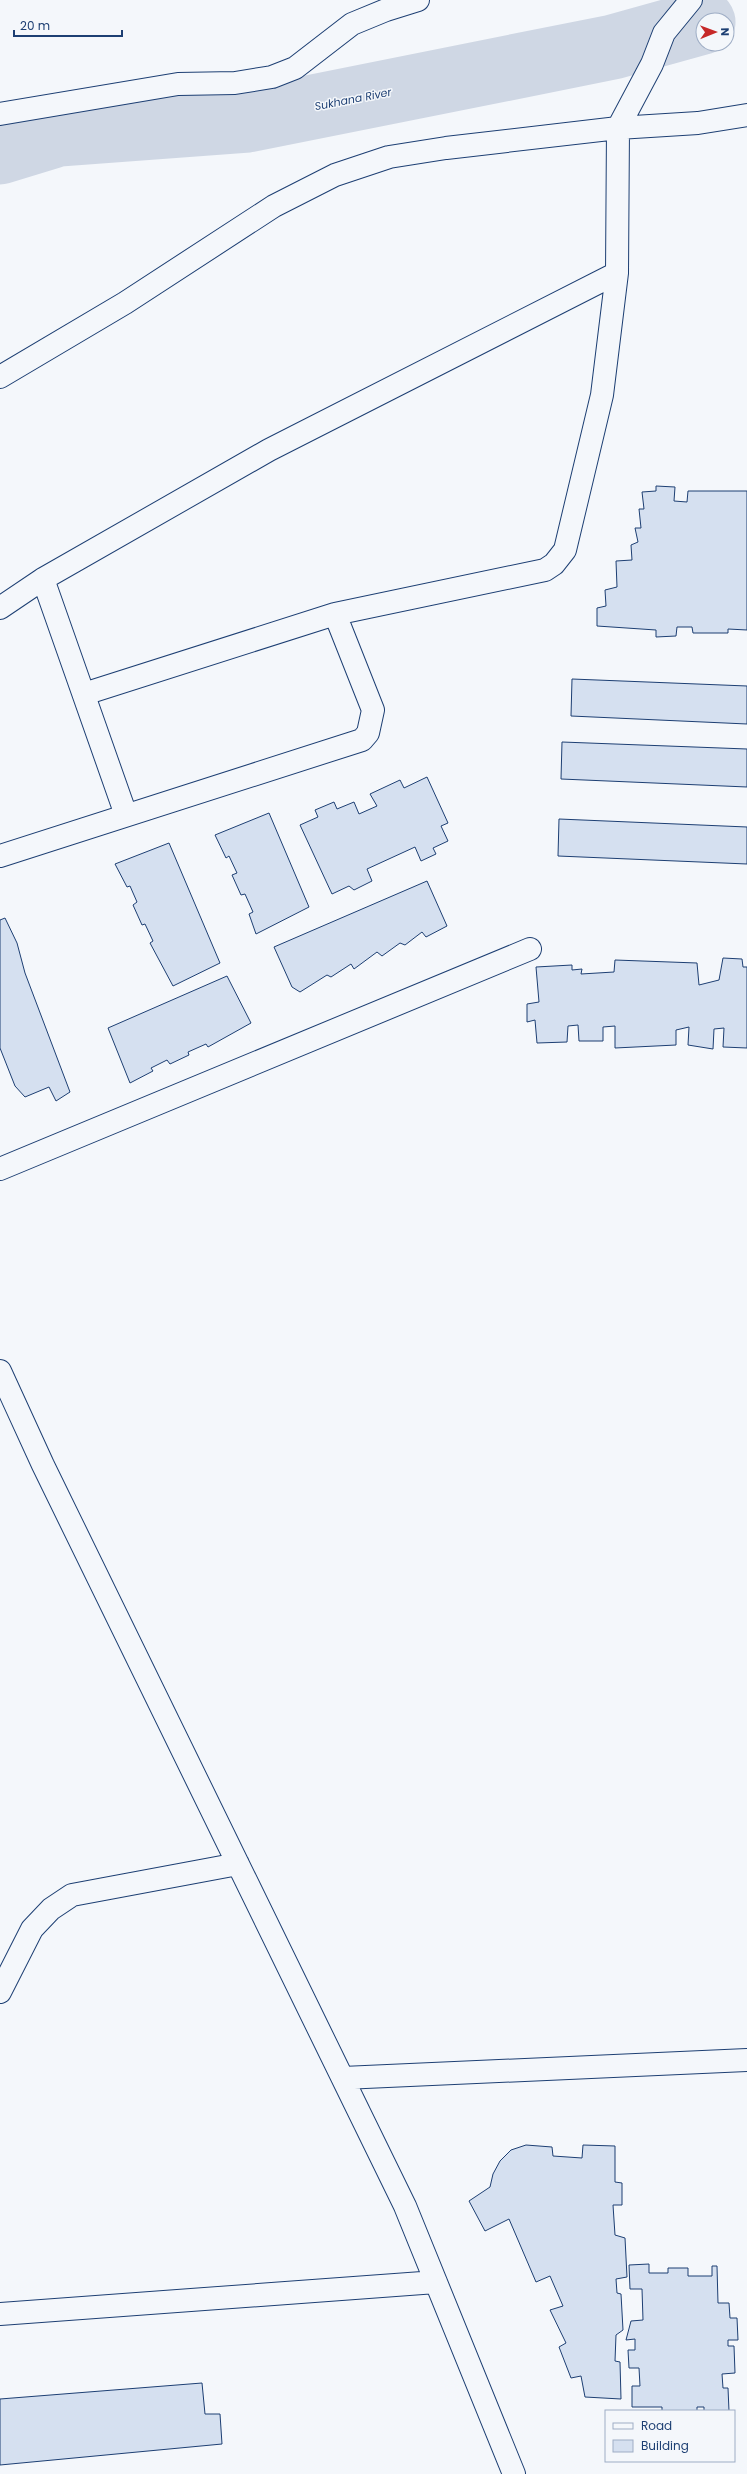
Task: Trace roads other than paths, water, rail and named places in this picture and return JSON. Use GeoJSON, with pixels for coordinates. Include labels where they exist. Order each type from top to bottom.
{"type":"FeatureCollection","features":[{"type":"Feature","properties":{"kind":"street"},"geometry":{"type":"LineString","coordinates":[[0,114],[178,84],[235,83],[272,77],[295,68],[352,24],[386,10],[418,0]]}},
{"type":"Feature","properties":{"kind":"street"},"geometry":{"type":"LineString","coordinates":[[84,694],[335,614],[545,570],[554,564],[565,550],[602,396],[617,273],[618,128],[652,64],[664,33],[690,0]]}},
{"type":"Feature","properties":{"kind":"street"},"geometry":{"type":"LineString","coordinates":[[0,376],[125,303],[274,206],[335,175],[389,157],[446,148],[618,128],[698,123],[747,115]]}},
{"type":"Feature","properties":{"kind":"street"},"geometry":{"type":"LineString","coordinates":[[0,608],[43,579],[268,450],[617,273]]}},
{"type":"Feature","properties":{"kind":"street"},"geometry":{"type":"LineString","coordinates":[[43,579],[126,815]]}},
{"type":"Feature","properties":{"kind":"street"},"geometry":{"type":"LineString","coordinates":[[0,856],[362,740],[368,733],[373,710],[335,614]]}},
{"type":"Feature","properties":{"kind":"street"},"geometry":{"type":"LineString","coordinates":[[0,1170],[530,950]]}},
{"type":"Feature","properties":{"kind":"street"},"geometry":{"type":"LineString","coordinates":[[0,1371],[10,1415],[238,1864],[405,2206],[514,2474]]}},
{"type":"Feature","properties":{"kind":"street"},"geometry":{"type":"LineString","coordinates":[[0,1992],[32,1929],[51,1909],[72,1895],[238,1864]]}},
{"type":"Feature","properties":{"kind":"street"},"geometry":{"type":"LineString","coordinates":[[343,2078],[747,2060]]}},
{"type":"Feature","properties":{"kind":"street"},"geometry":{"type":"LineString","coordinates":[[0,2314],[436,2282]]}},
{"type":"Feature","properties":{"kind":"waterway","name":"Sukhana River"},"geometry":{"type":"LineString","coordinates":[[0,152],[59,134],[248,120],[613,47],[695,24]]}}]}
